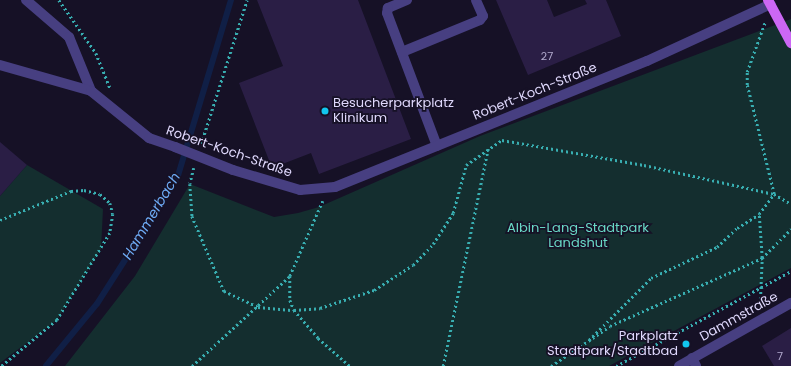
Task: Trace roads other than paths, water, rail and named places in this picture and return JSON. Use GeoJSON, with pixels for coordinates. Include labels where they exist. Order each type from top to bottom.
{"type":"FeatureCollection","features":[{"type":"Feature","properties":{"kind":"main road"},"geometry":{"type":"LineString","coordinates":[[770,2],[791,43]]}},
{"type":"Feature","properties":{"kind":"street"},"geometry":{"type":"LineString","coordinates":[[26,0],[69,37],[91,91]]}},
{"type":"Feature","properties":{"kind":"street"},"geometry":{"type":"LineString","coordinates":[[407,0],[388,8],[387,12],[437,146]]}},
{"type":"Feature","properties":{"kind":"street"},"geometry":{"type":"LineString","coordinates":[[402,52],[480,20],[483,16],[476,0]]}},
{"type":"Feature","properties":{"kind":"street","name":"Robert-Koch-Straße"},"geometry":{"type":"LineString","coordinates":[[91,91],[116,114],[149,138],[174,146],[233,170],[293,188],[335,187],[647,61],[770,2]]}},
{"type":"Feature","properties":{"kind":"street"},"geometry":{"type":"LineString","coordinates":[[0,65],[91,91]]}},
{"type":"Feature","properties":{"kind":"street","name":"Dammstraße"},"geometry":{"type":"LineString","coordinates":[[679,366],[694,362],[760,319],[791,303]]}},
{"type":"Feature","properties":{"kind":"waterway","name":"Hammerbach"},"geometry":{"type":"LineString","coordinates":[[46,366],[97,304],[177,179],[231,0]]}},
{"type":"Feature","properties":{"kind":"place","name":"Besucherparkplatz Klinikum"},"geometry":{"type":"Point","coordinates":[325,111]}},
{"type":"Feature","properties":{"kind":"place","name":"Parkplatz Stadtpark/Stadtbad"},"geometry":{"type":"Point","coordinates":[686,344]}},
{"type":"Feature","properties":{"kind":"park label","name":"Albin-Lang-Stadtpark Landshut"},"geometry":{"type":"Point","coordinates":[578,236]}}]}
